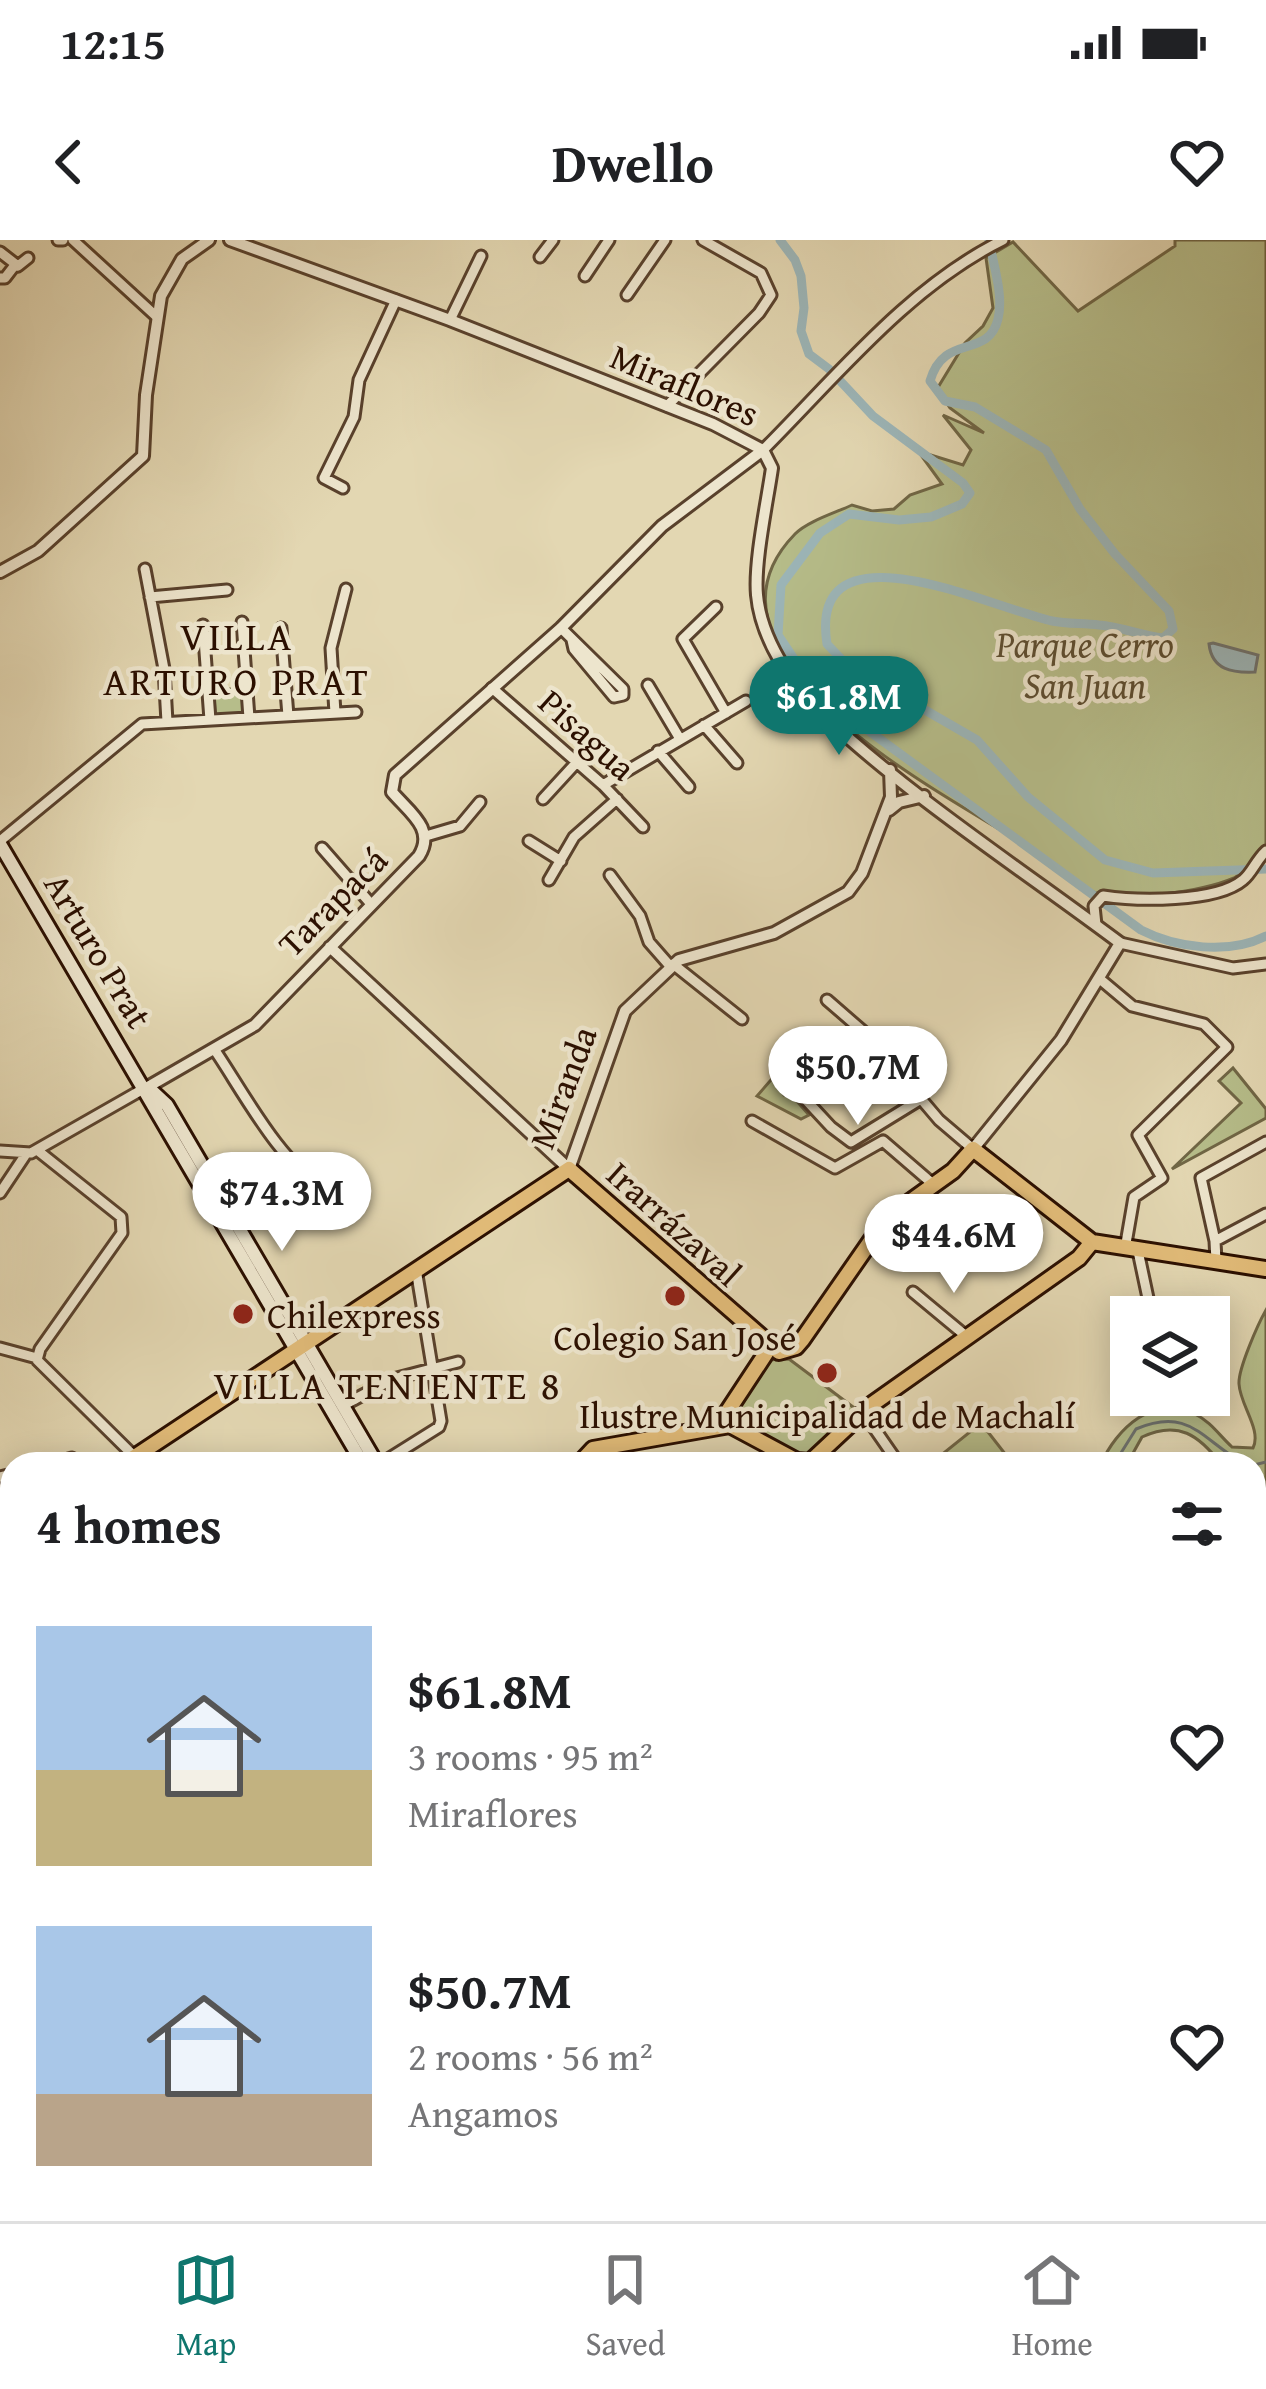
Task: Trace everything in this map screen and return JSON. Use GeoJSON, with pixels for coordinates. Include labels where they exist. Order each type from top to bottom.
{"type":"FeatureCollection","features":[{"type":"Feature","properties":{"kind":"main road","name":"Arturo Prat"},"geometry":{"type":"LineString","coordinates":[[0,843],[146,1088],[167,1105],[358,1452]]}},
{"type":"Feature","properties":{"kind":"main road"},"geometry":{"type":"LineString","coordinates":[[718,1426],[770,1347],[779,1352],[796,1347],[886,1219],[934,1185],[973,1149],[1092,1242],[1266,1269]]}},
{"type":"Feature","properties":{"kind":"main road","name":"Miranda"},"geometry":{"type":"LineString","coordinates":[[148,1452],[569,1168]]}},
{"type":"Feature","properties":{"kind":"main road","name":"Irarrázaval"},"geometry":{"type":"LineString","coordinates":[[569,1168],[770,1347]]}},
{"type":"Feature","properties":{"kind":"main road"},"geometry":{"type":"LineString","coordinates":[[821,1452],[863,1412],[1079,1258],[1092,1242]]}},
{"type":"Feature","properties":{"kind":"main road","name":"Arturo Prat"},"geometry":{"type":"LineString","coordinates":[[301,1345],[371,1452]]}},
{"type":"Feature","properties":{"kind":"main road"},"geometry":{"type":"LineString","coordinates":[[590,1452],[718,1426],[739,1428],[782,1452]]}},
{"type":"Feature","properties":{"kind":"street"},"geometry":{"type":"LineString","coordinates":[[73,240],[158,317]]}},
{"type":"Feature","properties":{"kind":"street"},"geometry":{"type":"LineString","coordinates":[[0,572],[38,551],[143,456],[146,395],[164,289],[176,266],[209,240]]}},
{"type":"Feature","properties":{"kind":"street","name":"Miraflores"},"geometry":{"type":"LineString","coordinates":[[230,240],[450,320],[667,406],[763,450],[772,468],[757,594],[769,639],[820,711],[890,770],[1120,943],[1233,968],[1266,964]]}},
{"type":"Feature","properties":{"kind":"street"},"geometry":{"type":"LineString","coordinates":[[540,257],[553,240]]}},
{"type":"Feature","properties":{"kind":"street"},"geometry":{"type":"LineString","coordinates":[[585,276],[609,240]]}},
{"type":"Feature","properties":{"kind":"street"},"geometry":{"type":"LineString","coordinates":[[627,295],[664,240]]}},
{"type":"Feature","properties":{"kind":"street"},"geometry":{"type":"LineString","coordinates":[[667,406],[771,295],[761,273],[703,240]]}},
{"type":"Feature","properties":{"kind":"street"},"geometry":{"type":"LineString","coordinates":[[763,450],[917,297],[957,265],[994,244]]}},
{"type":"Feature","properties":{"kind":"street"},"geometry":{"type":"LineString","coordinates":[[450,320],[481,256]]}},
{"type":"Feature","properties":{"kind":"street"},"geometry":{"type":"LineString","coordinates":[[0,278],[5,278],[5,261],[28,257]]}},
{"type":"Feature","properties":{"kind":"street"},"geometry":{"type":"LineString","coordinates":[[343,488],[325,478],[354,417],[359,380],[396,300]]}},
{"type":"Feature","properties":{"kind":"street","name":"Tarapacá"},"geometry":{"type":"LineString","coordinates":[[31,1152],[255,1025],[419,856],[426,836],[392,792],[391,782],[561,628],[662,526],[763,450]]}},
{"type":"Feature","properties":{"kind":"street"},"geometry":{"type":"LineString","coordinates":[[145,569],[164,670],[167,722]]}},
{"type":"Feature","properties":{"kind":"street"},"geometry":{"type":"LineString","coordinates":[[335,713],[331,648],[346,589]]}},
{"type":"Feature","properties":{"kind":"street"},"geometry":{"type":"LineString","coordinates":[[151,597],[227,590]]}},
{"type":"Feature","properties":{"kind":"street"},"geometry":{"type":"LineString","coordinates":[[716,607],[683,639],[726,712]]}},
{"type":"Feature","properties":{"kind":"street"},"geometry":{"type":"LineString","coordinates":[[242,622],[249,718]]}},
{"type":"Feature","properties":{"kind":"street"},"geometry":{"type":"LineString","coordinates":[[203,626],[210,720]]}},
{"type":"Feature","properties":{"kind":"street"},"geometry":{"type":"LineString","coordinates":[[281,628],[288,716]]}},
{"type":"Feature","properties":{"kind":"street"},"geometry":{"type":"LineString","coordinates":[[561,628],[622,689],[619,698],[574,649],[572,640]]}},
{"type":"Feature","properties":{"kind":"street"},"geometry":{"type":"LineString","coordinates":[[648,686],[680,739]]}},
{"type":"Feature","properties":{"kind":"street","name":"Pisagua"},"geometry":{"type":"LineString","coordinates":[[492,688],[603,785],[643,827]]}},
{"type":"Feature","properties":{"kind":"street"},"geometry":{"type":"LineString","coordinates":[[603,785],[746,701]]}},
{"type":"Feature","properties":{"kind":"street"},"geometry":{"type":"LineString","coordinates":[[0,843],[142,724],[356,712]]}},
{"type":"Feature","properties":{"kind":"street"},"geometry":{"type":"LineString","coordinates":[[704,725],[737,763]]}},
{"type":"Feature","properties":{"kind":"street"},"geometry":{"type":"LineString","coordinates":[[658,752],[689,787]]}},
{"type":"Feature","properties":{"kind":"street"},"geometry":{"type":"LineString","coordinates":[[543,799],[577,762]]}},
{"type":"Feature","properties":{"kind":"street","name":"Miranda"},"geometry":{"type":"LineString","coordinates":[[569,1168],[620,1019],[672,965],[689,955],[774,933],[832,903],[855,885],[893,787],[890,770]]}},
{"type":"Feature","properties":{"kind":"street"},"geometry":{"type":"LineString","coordinates":[[882,817],[899,802],[924,796]]}},
{"type":"Feature","properties":{"kind":"street"},"geometry":{"type":"LineString","coordinates":[[549,880],[574,837],[616,800]]}},
{"type":"Feature","properties":{"kind":"street"},"geometry":{"type":"LineString","coordinates":[[426,836],[460,826],[480,802]]}},
{"type":"Feature","properties":{"kind":"street"},"geometry":{"type":"LineString","coordinates":[[529,841],[560,861]]}},
{"type":"Feature","properties":{"kind":"street"},"geometry":{"type":"LineString","coordinates":[[322,848],[371,904]]}},
{"type":"Feature","properties":{"kind":"street"},"geometry":{"type":"LineString","coordinates":[[1096,925],[1093,914],[1100,899],[1202,894],[1240,883],[1266,851]]}},
{"type":"Feature","properties":{"kind":"street"},"geometry":{"type":"LineString","coordinates":[[610,875],[640,916],[649,942],[742,1019]]}},
{"type":"Feature","properties":{"kind":"street"},"geometry":{"type":"LineString","coordinates":[[827,1000],[878,1046],[942,1124],[973,1149],[1061,1040],[1120,943]]}},
{"type":"Feature","properties":{"kind":"street","name":"Irarrázaval"},"geometry":{"type":"LineString","coordinates":[[330,947],[569,1168]]}},
{"type":"Feature","properties":{"kind":"street"},"geometry":{"type":"LineString","coordinates":[[1101,980],[1132,1006],[1204,1024],[1227,1047],[1138,1135],[1162,1178],[1134,1197],[1131,1250],[1145,1296]]}},
{"type":"Feature","properties":{"kind":"street"},"geometry":{"type":"LineString","coordinates":[[214,1049],[292,1161],[322,1183]]}},
{"type":"Feature","properties":{"kind":"street"},"geometry":{"type":"LineString","coordinates":[[793,1086],[830,1127],[851,1142],[921,1099]]}},
{"type":"Feature","properties":{"kind":"street"},"geometry":{"type":"LineString","coordinates":[[752,1121],[835,1168],[883,1142],[934,1185]]}},
{"type":"Feature","properties":{"kind":"street"},"geometry":{"type":"LineString","coordinates":[[1216,1261],[1201,1178],[1266,1142]]}},
{"type":"Feature","properties":{"kind":"street"},"geometry":{"type":"LineString","coordinates":[[0,1150],[31,1152],[121,1217],[123,1224],[122,1233],[37,1358]]}},
{"type":"Feature","properties":{"kind":"street"},"geometry":{"type":"LineString","coordinates":[[0,1192],[31,1152]]}},
{"type":"Feature","properties":{"kind":"street"},"geometry":{"type":"LineString","coordinates":[[1215,1241],[1266,1214]]}},
{"type":"Feature","properties":{"kind":"street"},"geometry":{"type":"LineString","coordinates":[[398,1452],[440,1427],[442,1413],[416,1269]]}},
{"type":"Feature","properties":{"kind":"street"},"geometry":{"type":"LineString","coordinates":[[913,1292],[966,1336]]}},
{"type":"Feature","properties":{"kind":"street"},"geometry":{"type":"LineString","coordinates":[[0,1348],[37,1358],[125,1452]]}},
{"type":"Feature","properties":{"kind":"street"},"geometry":{"type":"LineString","coordinates":[[342,1406],[393,1379],[458,1362]]}},
{"type":"Feature","properties":{"kind":"street"},"geometry":{"type":"LineString","coordinates":[[863,1412],[891,1452]]}},
{"type":"Feature","properties":{"kind":"green space","name":"Parque Cerro San Juan"},"geometry":{"type":"Polygon","coordinates":[[[1175,240],[1266,240],[1266,846],[1238,875],[1220,883],[1162,894],[1104,895],[1069,880],[918,779],[825,707],[789,665],[768,622],[768,578],[795,534],[807,525],[852,505],[872,511],[894,509],[910,495],[942,484],[918,451],[963,465],[971,450],[943,415],[984,433],[950,408],[937,389],[993,308],[986,258],[1013,242],[1078,311],[1175,246],[1175,240]]]}},
{"type":"Feature","properties":{"kind":"green space"},"geometry":{"type":"Polygon","coordinates":[[[244,688],[246,714],[215,716],[214,690],[244,688]]]}},
{"type":"Feature","properties":{"kind":"green space"},"geometry":{"type":"Polygon","coordinates":[[[783,1066],[797,1082],[787,1081],[784,1095],[795,1099],[809,1115],[801,1119],[757,1096],[783,1066]]]}},
{"type":"Feature","properties":{"kind":"green space"},"geometry":{"type":"Polygon","coordinates":[[[1233,1068],[1266,1109],[1266,1118],[1172,1169],[1241,1103],[1219,1081],[1233,1068]]]}},
{"type":"Feature","properties":{"kind":"green space"},"geometry":{"type":"Polygon","coordinates":[[[1266,1310],[1266,1452],[1210,1452],[1187,1433],[1166,1430],[1142,1437],[1134,1452],[1107,1452],[1142,1416],[1198,1416],[1232,1447],[1253,1448],[1255,1433],[1240,1392],[1240,1377],[1266,1310]]]}},
{"type":"Feature","properties":{"kind":"green space"},"geometry":{"type":"Polygon","coordinates":[[[789,1359],[857,1410],[813,1452],[794,1452],[734,1418],[766,1360],[789,1359]]]}},
{"type":"Feature","properties":{"kind":"green space"},"geometry":{"type":"Polygon","coordinates":[[[981,1423],[1004,1452],[945,1452],[981,1423]]]}},
{"type":"Feature","properties":{"kind":"water"},"geometry":{"type":"Polygon","coordinates":[[[1209,644],[1258,655],[1255,672],[1219,665],[1211,653],[1209,644]]]}},
{"type":"Feature","properties":{"kind":"waterway"},"geometry":{"type":"LineString","coordinates":[[780,240],[801,276],[801,331],[809,354],[873,416],[970,493],[962,504],[931,517],[899,520],[849,514],[820,533],[781,585],[778,635],[817,693],[1141,930],[1203,947],[1236,946],[1266,936]]}},
{"type":"Feature","properties":{"kind":"waterway"},"geometry":{"type":"LineString","coordinates":[[989,240],[1000,310],[993,331],[976,344],[945,356],[930,381],[945,401],[975,407],[1046,450],[1080,509],[1169,611],[1173,629],[1163,638],[1052,621],[911,580],[875,578],[846,585],[829,606],[827,644],[847,665],[977,740],[1028,797],[1105,860],[1153,873],[1266,869]]}},
{"type":"Feature","properties":{"kind":"waterway"},"geometry":{"type":"LineString","coordinates":[[1122,1452],[1136,1429],[1170,1422],[1195,1429],[1226,1452]]}},
{"type":"Feature","properties":{"kind":"place","name":"Colegio San José"},"geometry":{"type":"Point","coordinates":[675,1296]}},
{"type":"Feature","properties":{"kind":"place","name":"Chilexpress"},"geometry":{"type":"Point","coordinates":[243,1314]}},
{"type":"Feature","properties":{"kind":"place","name":"Ilustre Municipalidad de Machalí"},"geometry":{"type":"Point","coordinates":[827,1373]}},
{"type":"Feature","properties":{"kind":"district","name":"VILLA ARTURO PRAT"},"geometry":{"type":"Point","coordinates":[237,658]}},
{"type":"Feature","properties":{"kind":"district","name":"VILLA TENIENTE 8"},"geometry":{"type":"Point","coordinates":[388,1384]}}]}
